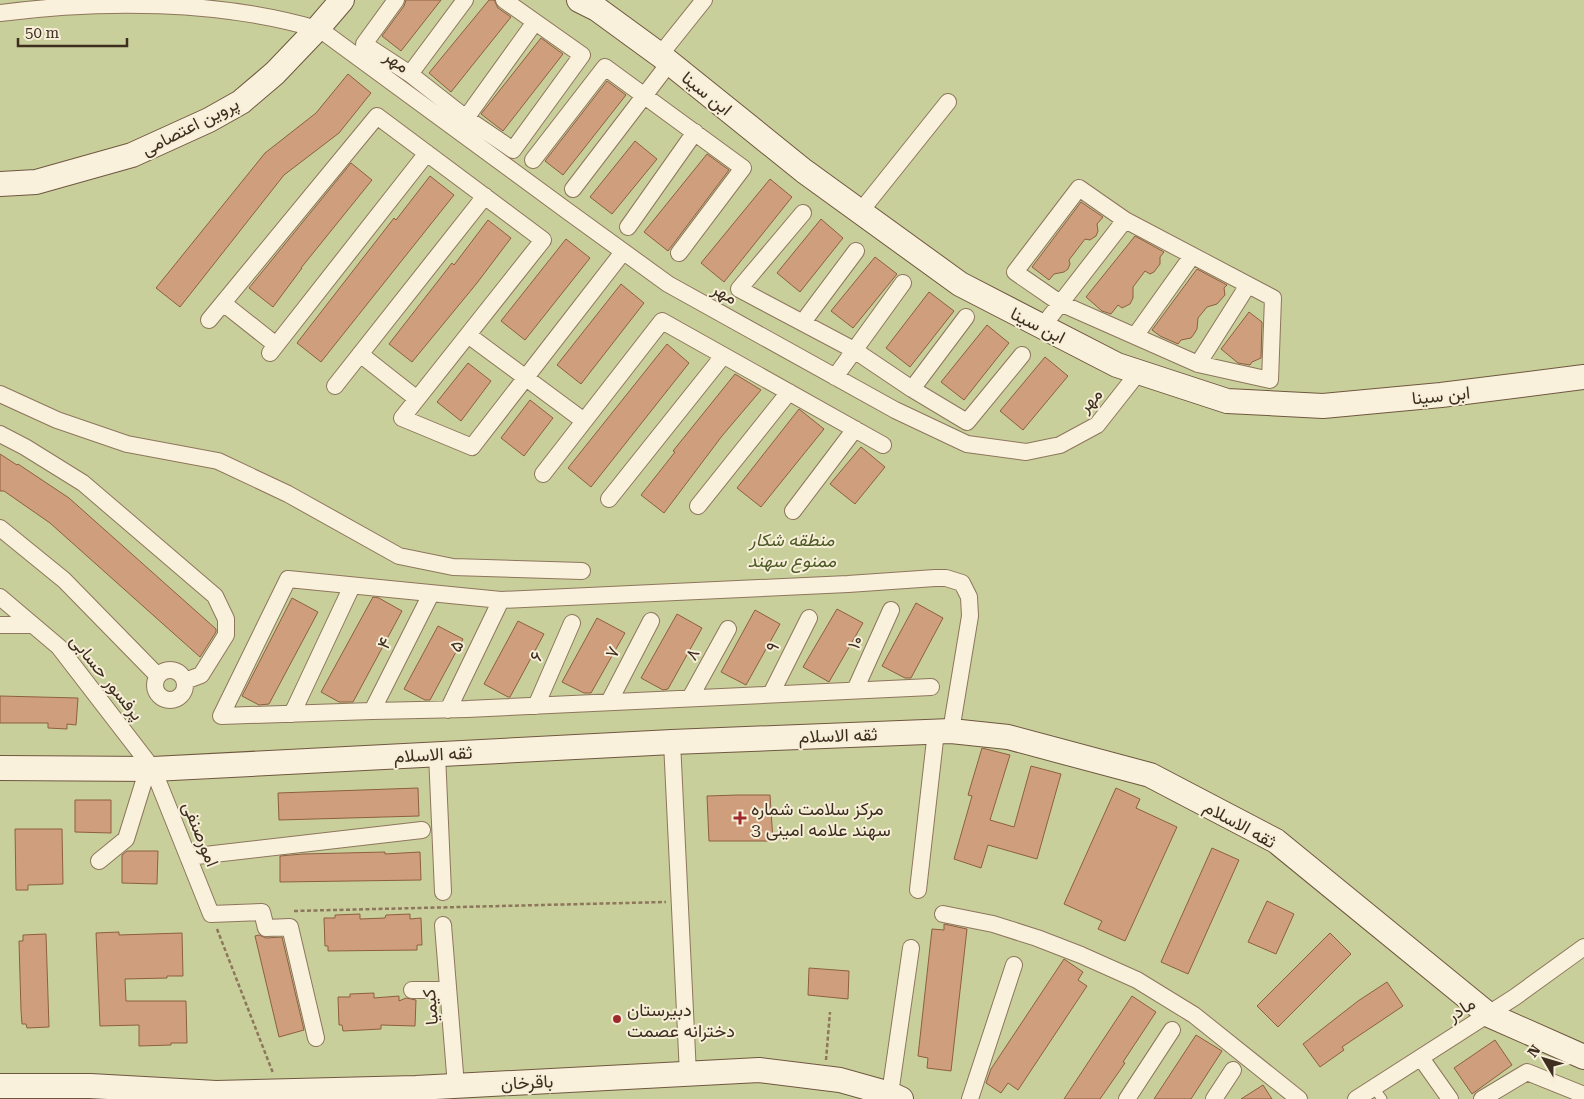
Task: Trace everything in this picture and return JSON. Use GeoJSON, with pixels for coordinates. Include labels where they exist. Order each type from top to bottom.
{"type":"FeatureCollection","features":[{"type":"Feature","properties":{"kind":"street","name":"پروین اعتصامی"},"geometry":{"type":"LineString","coordinates":[[0,184],[36,182],[132,156],[209,120],[241,102],[275,73],[342,0]]}},
{"type":"Feature","properties":{"kind":"street"},"geometry":{"type":"LineString","coordinates":[[396,0],[364,44],[410,74],[466,118],[514,150],[582,55],[504,0]]}},
{"type":"Feature","properties":{"kind":"street"},"geometry":{"type":"LineString","coordinates":[[410,74],[465,0]]}},
{"type":"Feature","properties":{"kind":"street","name":"ابن سینا"},"geometry":{"type":"LineString","coordinates":[[579,0],[597,10],[665,59],[804,171],[960,284],[1116,366],[1227,401],[1323,406],[1441,395],[1584,377]]}},
{"type":"Feature","properties":{"kind":"street"},"geometry":{"type":"LineString","coordinates":[[573,189],[645,95],[665,59],[704,0]]}},
{"type":"Feature","properties":{"kind":"street","name":"مهر"},"geometry":{"type":"LineString","coordinates":[[0,13],[70,3],[144,1],[218,6],[317,28],[668,284],[895,410],[967,444],[1026,452],[1060,445],[1097,425],[1138,373]]}},
{"type":"Feature","properties":{"kind":"street"},"geometry":{"type":"LineString","coordinates":[[466,118],[535,22]]}},
{"type":"Feature","properties":{"kind":"street"},"geometry":{"type":"LineString","coordinates":[[533,160],[605,67],[743,168],[679,253]]}},
{"type":"Feature","properties":{"kind":"street"},"geometry":{"type":"LineString","coordinates":[[860,212],[948,102]]}},
{"type":"Feature","properties":{"kind":"street"},"geometry":{"type":"LineString","coordinates":[[209,320],[377,116],[543,240],[402,418],[472,447],[623,252]]}},
{"type":"Feature","properties":{"kind":"street"},"geometry":{"type":"LineString","coordinates":[[628,227],[695,132]]}},
{"type":"Feature","properties":{"kind":"street"},"geometry":{"type":"LineString","coordinates":[[223,303],[273,349],[427,153]]}},
{"type":"Feature","properties":{"kind":"street"},"geometry":{"type":"LineString","coordinates":[[1079,188],[1126,220],[1192,256],[1273,298],[1270,380],[1198,364],[1060,303],[1015,272],[1079,188]]}},
{"type":"Feature","properties":{"kind":"street"},"geometry":{"type":"LineString","coordinates":[[335,386],[485,196]]}},
{"type":"Feature","properties":{"kind":"street"},"geometry":{"type":"LineString","coordinates":[[803,213],[739,289],[854,350],[912,389],[967,422],[1022,355]]}},
{"type":"Feature","properties":{"kind":"street"},"geometry":{"type":"LineString","coordinates":[[1042,327],[1126,220]]}},
{"type":"Feature","properties":{"kind":"street"},"geometry":{"type":"LineString","coordinates":[[803,322],[856,251]]}},
{"type":"Feature","properties":{"kind":"street"},"geometry":{"type":"LineString","coordinates":[[1136,336],[1192,256]]}},
{"type":"Feature","properties":{"kind":"street"},"geometry":{"type":"LineString","coordinates":[[835,377],[903,283]]}},
{"type":"Feature","properties":{"kind":"street"},"geometry":{"type":"LineString","coordinates":[[1198,364],[1248,285]]}},
{"type":"Feature","properties":{"kind":"street"},"geometry":{"type":"LineString","coordinates":[[912,389],[966,316]]}},
{"type":"Feature","properties":{"kind":"street"},"geometry":{"type":"LineString","coordinates":[[543,474],[662,321],[883,445]]}},
{"type":"Feature","properties":{"kind":"street"},"geometry":{"type":"LineString","coordinates":[[468,335],[584,422]]}},
{"type":"Feature","properties":{"kind":"street"},"geometry":{"type":"LineString","coordinates":[[360,354],[417,399]]}},
{"type":"Feature","properties":{"kind":"street"},"geometry":{"type":"LineString","coordinates":[[609,499],[724,356]]}},
{"type":"Feature","properties":{"kind":"street"},"geometry":{"type":"LineString","coordinates":[[698,506],[789,392]]}},
{"type":"Feature","properties":{"kind":"street"},"geometry":{"type":"LineString","coordinates":[[0,394],[57,420],[127,444],[218,461],[288,494],[399,556],[452,567],[582,571]]}},
{"type":"Feature","properties":{"kind":"street"},"geometry":{"type":"LineString","coordinates":[[793,511],[855,429]]}},
{"type":"Feature","properties":{"kind":"street"},"geometry":{"type":"LineString","coordinates":[[0,434],[25,447],[83,483],[215,596],[226,619],[226,635],[201,675],[185,681]]}},
{"type":"Feature","properties":{"kind":"street"},"geometry":{"type":"LineString","coordinates":[[0,528],[64,580],[158,676]]}},
{"type":"Feature","properties":{"kind":"street"},"geometry":{"type":"LineString","coordinates":[[918,890],[943,731],[970,616],[969,597],[962,583],[946,578],[501,600],[288,579],[221,716],[448,710],[930,687]]}},
{"type":"Feature","properties":{"kind":"street"},"geometry":{"type":"LineString","coordinates":[[292,714],[352,586]]}},
{"type":"Feature","properties":{"kind":"street","name":"۴"},"geometry":{"type":"LineString","coordinates":[[372,711],[431,594]]}},
{"type":"Feature","properties":{"kind":"street","name":"پرفسور حسابی"},"geometry":{"type":"LineString","coordinates":[[0,597],[59,647],[151,768]]}},
{"type":"Feature","properties":{"kind":"street","name":"۵"},"geometry":{"type":"LineString","coordinates":[[448,710],[501,600]]}},
{"type":"Feature","properties":{"kind":"street","name":"۱۰"},"geometry":{"type":"LineString","coordinates":[[855,690],[891,610]]}},
{"type":"Feature","properties":{"kind":"street","name":"۹"},"geometry":{"type":"LineString","coordinates":[[771,694],[809,618]]}},
{"type":"Feature","properties":{"kind":"street","name":"۷"},"geometry":{"type":"LineString","coordinates":[[610,702],[650,621]]}},
{"type":"Feature","properties":{"kind":"street","name":"۶"},"geometry":{"type":"LineString","coordinates":[[536,706],[572,623]]}},
{"type":"Feature","properties":{"kind":"street"},"geometry":{"type":"LineString","coordinates":[[0,625],[32,626]]}},
{"type":"Feature","properties":{"kind":"street","name":"۸"},"geometry":{"type":"LineString","coordinates":[[690,698],[728,630]]}},
{"type":"Feature","properties":{"kind":"street"},"geometry":{"type":"LineString","coordinates":[[171,670],[180,673],[185,681],[182,694],[173,699],[163,698],[157,690],[156,681],[162,672],[171,670]]}},
{"type":"Feature","properties":{"kind":"street","name":"ثقه الاسلام"},"geometry":{"type":"LineString","coordinates":[[0,768],[151,768],[672,742],[943,731],[1008,737],[1150,775],[1276,841],[1489,1015],[1584,1057]]}},
{"type":"Feature","properties":{"kind":"street"},"geometry":{"type":"LineString","coordinates":[[672,742],[688,1074]]}},
{"type":"Feature","properties":{"kind":"street"},"geometry":{"type":"LineString","coordinates":[[437,754],[443,892]]}},
{"type":"Feature","properties":{"kind":"street"},"geometry":{"type":"LineString","coordinates":[[99,861],[126,839],[151,768]]}},
{"type":"Feature","properties":{"kind":"street","name":"امورصنفی"},"geometry":{"type":"LineString","coordinates":[[151,768],[211,914]]}},
{"type":"Feature","properties":{"kind":"street"},"geometry":{"type":"LineString","coordinates":[[188,857],[422,830]]}},
{"type":"Feature","properties":{"kind":"street"},"geometry":{"type":"LineString","coordinates":[[211,914],[262,912],[266,928],[290,926],[316,1038]]}},
{"type":"Feature","properties":{"kind":"street"},"geometry":{"type":"LineString","coordinates":[[943,914],[993,924],[1037,938],[1081,954],[1137,980],[1194,1015],[1299,1099]]}},
{"type":"Feature","properties":{"kind":"street","name":"کیمیا"},"geometry":{"type":"LineString","coordinates":[[443,925],[456,1086]]}},
{"type":"Feature","properties":{"kind":"street","name":"مادر"},"geometry":{"type":"LineString","coordinates":[[1356,1099],[1378,1093],[1421,1058],[1489,1015],[1584,947]]}},
{"type":"Feature","properties":{"kind":"street"},"geometry":{"type":"LineString","coordinates":[[896,1096],[911,948]]}},
{"type":"Feature","properties":{"kind":"street"},"geometry":{"type":"LineString","coordinates":[[970,1099],[1014,965]]}},
{"type":"Feature","properties":{"kind":"street"},"geometry":{"type":"LineString","coordinates":[[412,990],[448,990]]}},
{"type":"Feature","properties":{"kind":"street"},"geometry":{"type":"LineString","coordinates":[[1127,1099],[1172,1030]]}},
{"type":"Feature","properties":{"kind":"street"},"geometry":{"type":"LineString","coordinates":[[1421,1058],[1450,1099]]}},
{"type":"Feature","properties":{"kind":"street","name":"باقرخان"},"geometry":{"type":"LineString","coordinates":[[0,1086],[90,1086],[216,1093],[456,1086],[759,1070],[840,1080],[896,1096]]}},
{"type":"Feature","properties":{"kind":"street"},"geometry":{"type":"LineString","coordinates":[[1214,1099],[1234,1070]]}},
{"type":"Feature","properties":{"kind":"street"},"geometry":{"type":"LineString","coordinates":[[1482,1099],[1527,1072],[1584,1095]]}},
{"type":"Feature","properties":{"kind":"street"},"geometry":{"type":"LineString","coordinates":[[90,1086],[127,1099]]}},
{"type":"Feature","properties":{"kind":"street"},"geometry":{"type":"LineString","coordinates":[[340,1099],[344,1095],[363,1088]]}},
{"type":"Feature","properties":{"kind":"path"},"geometry":{"type":"LineString","coordinates":[[292,911],[680,902]]}},
{"type":"Feature","properties":{"kind":"path"},"geometry":{"type":"LineString","coordinates":[[211,914],[280,1091]]}},
{"type":"Feature","properties":{"kind":"path"},"geometry":{"type":"LineString","coordinates":[[824,1078],[830,1012]]}},
{"type":"Feature","properties":{"kind":"green space","name":"منطقه شکار ممنوع سهند"},"geometry":{"type":"Polygon","coordinates":[[[0,0],[1584,0],[1584,1099],[0,1099],[0,0]]]}},
{"type":"Feature","properties":{"kind":"building"},"geometry":{"type":"Polygon","coordinates":[[[406,0],[441,0],[401,51],[382,36],[404,6],[406,0]]]}},
{"type":"Feature","properties":{"kind":"building"},"geometry":{"type":"Polygon","coordinates":[[[489,0],[494,0],[498,8],[511,17],[451,92],[429,73],[489,0]]]}},
{"type":"Feature","properties":{"kind":"building"},"geometry":{"type":"Polygon","coordinates":[[[541,38],[563,54],[503,131],[481,114],[541,38]]]}},
{"type":"Feature","properties":{"kind":"building"},"geometry":{"type":"Polygon","coordinates":[[[348,74],[371,93],[339,133],[284,175],[180,307],[156,288],[265,153],[316,113],[348,74]]]}},
{"type":"Feature","properties":{"kind":"building"},"geometry":{"type":"Polygon","coordinates":[[[607,81],[626,95],[563,175],[545,161],[607,81]]]}},
{"type":"Feature","properties":{"kind":"building"},"geometry":{"type":"Polygon","coordinates":[[[635,141],[657,159],[612,214],[590,197],[635,141]]]}},
{"type":"Feature","properties":{"kind":"building"},"geometry":{"type":"Polygon","coordinates":[[[707,154],[729,170],[668,251],[644,232],[707,154]]]}},
{"type":"Feature","properties":{"kind":"building"},"geometry":{"type":"Polygon","coordinates":[[[351,163],[372,180],[301,268],[273,307],[249,288],[351,163]]]}},
{"type":"Feature","properties":{"kind":"building"},"geometry":{"type":"Polygon","coordinates":[[[430,176],[454,195],[321,362],[297,343],[394,218],[396,220],[430,176]]]}},
{"type":"Feature","properties":{"kind":"building"},"geometry":{"type":"Polygon","coordinates":[[[770,179],[792,197],[724,282],[701,263],[770,179]]]}},
{"type":"Feature","properties":{"kind":"building"},"geometry":{"type":"Polygon","coordinates":[[[1081,202],[1103,217],[1097,224],[1098,231],[1096,236],[1090,240],[1085,239],[1069,260],[1068,269],[1054,274],[1049,280],[1032,267],[1081,202]]]}},
{"type":"Feature","properties":{"kind":"building"},"geometry":{"type":"Polygon","coordinates":[[[821,219],[843,238],[800,292],[777,273],[821,219]]]}},
{"type":"Feature","properties":{"kind":"building"},"geometry":{"type":"Polygon","coordinates":[[[488,220],[511,238],[477,283],[412,362],[389,344],[452,263],[454,265],[488,220]]]}},
{"type":"Feature","properties":{"kind":"building"},"geometry":{"type":"Polygon","coordinates":[[[1135,236],[1164,252],[1160,257],[1160,264],[1150,274],[1145,271],[1133,287],[1133,298],[1130,304],[1122,308],[1118,305],[1111,314],[1102,311],[1086,297],[1135,236]]]}},
{"type":"Feature","properties":{"kind":"building"},"geometry":{"type":"Polygon","coordinates":[[[566,239],[590,258],[525,340],[501,321],[566,239]]]}},
{"type":"Feature","properties":{"kind":"building"},"geometry":{"type":"Polygon","coordinates":[[[875,257],[897,274],[853,328],[831,311],[875,257]]]}},
{"type":"Feature","properties":{"kind":"building"},"geometry":{"type":"Polygon","coordinates":[[[1197,269],[1227,285],[1224,288],[1225,295],[1217,304],[1207,307],[1198,318],[1197,329],[1191,338],[1181,340],[1178,344],[1152,330],[1197,269]]]}},
{"type":"Feature","properties":{"kind":"building"},"geometry":{"type":"Polygon","coordinates":[[[621,284],[644,303],[581,384],[557,365],[621,284]]]}},
{"type":"Feature","properties":{"kind":"building"},"geometry":{"type":"Polygon","coordinates":[[[929,292],[954,311],[910,367],[886,348],[929,292]]]}},
{"type":"Feature","properties":{"kind":"building"},"geometry":{"type":"Polygon","coordinates":[[[1249,312],[1262,322],[1261,358],[1250,365],[1238,363],[1221,349],[1249,312]]]}},
{"type":"Feature","properties":{"kind":"building"},"geometry":{"type":"Polygon","coordinates":[[[987,325],[1009,343],[964,400],[941,382],[987,325]]]}},
{"type":"Feature","properties":{"kind":"building"},"geometry":{"type":"Polygon","coordinates":[[[667,344],[689,363],[591,487],[568,468],[667,344]]]}},
{"type":"Feature","properties":{"kind":"building"},"geometry":{"type":"Polygon","coordinates":[[[1045,357],[1068,376],[1023,430],[1000,411],[1045,357]]]}},
{"type":"Feature","properties":{"kind":"building"},"geometry":{"type":"Polygon","coordinates":[[[468,363],[491,381],[461,421],[437,402],[468,363]]]}},
{"type":"Feature","properties":{"kind":"building"},"geometry":{"type":"Polygon","coordinates":[[[735,374],[761,390],[722,436],[664,513],[641,495],[675,452],[673,451],[735,374]]]}},
{"type":"Feature","properties":{"kind":"building"},"geometry":{"type":"Polygon","coordinates":[[[530,400],[553,418],[524,456],[501,438],[530,400]]]}},
{"type":"Feature","properties":{"kind":"building"},"geometry":{"type":"Polygon","coordinates":[[[799,409],[824,429],[761,507],[737,488],[799,409]]]}},
{"type":"Feature","properties":{"kind":"building"},"geometry":{"type":"Polygon","coordinates":[[[861,447],[885,467],[855,504],[830,484],[861,447]]]}},
{"type":"Feature","properties":{"kind":"building"},"geometry":{"type":"Polygon","coordinates":[[[0,454],[69,498],[216,629],[200,657],[50,523],[4,491],[0,491],[0,454]]]}},
{"type":"Feature","properties":{"kind":"building"},"geometry":{"type":"Polygon","coordinates":[[[373,597],[379,598],[402,611],[353,702],[339,702],[321,692],[373,597]]]}},
{"type":"Feature","properties":{"kind":"building"},"geometry":{"type":"Polygon","coordinates":[[[292,598],[318,612],[269,704],[259,705],[242,696],[292,598]]]}},
{"type":"Feature","properties":{"kind":"building"},"geometry":{"type":"Polygon","coordinates":[[[916,603],[943,618],[911,678],[905,678],[882,666],[916,603]]]}},
{"type":"Feature","properties":{"kind":"building"},"geometry":{"type":"Polygon","coordinates":[[[837,609],[863,623],[829,682],[803,667],[837,609]]]}},
{"type":"Feature","properties":{"kind":"building"},"geometry":{"type":"Polygon","coordinates":[[[755,610],[780,624],[746,685],[721,672],[755,610]]]}},
{"type":"Feature","properties":{"kind":"building"},"geometry":{"type":"Polygon","coordinates":[[[677,614],[702,628],[668,689],[663,690],[641,678],[677,614]]]}},
{"type":"Feature","properties":{"kind":"building"},"geometry":{"type":"Polygon","coordinates":[[[597,618],[625,633],[591,693],[584,693],[562,682],[597,618]]]}},
{"type":"Feature","properties":{"kind":"building"},"geometry":{"type":"Polygon","coordinates":[[[518,621],[544,634],[510,697],[508,697],[484,684],[518,621]]]}},
{"type":"Feature","properties":{"kind":"building"},"geometry":{"type":"Polygon","coordinates":[[[438,626],[463,639],[430,700],[425,700],[404,689],[438,626]]]}},
{"type":"Feature","properties":{"kind":"building"},"geometry":{"type":"Polygon","coordinates":[[[0,696],[78,698],[76,725],[67,724],[67,729],[48,728],[48,723],[0,723],[0,696]]]}},
{"type":"Feature","properties":{"kind":"building"},"geometry":{"type":"Polygon","coordinates":[[[982,748],[1010,755],[990,820],[1014,827],[1031,766],[1061,774],[1037,859],[988,845],[981,868],[954,859],[972,796],[968,795],[982,748]]]}},
{"type":"Feature","properties":{"kind":"building"},"geometry":{"type":"Polygon","coordinates":[[[418,788],[419,816],[279,820],[278,793],[418,788]]]}},
{"type":"Feature","properties":{"kind":"building"},"geometry":{"type":"Polygon","coordinates":[[[1116,788],[1140,799],[1136,808],[1177,827],[1125,941],[1098,929],[1102,921],[1064,904],[1116,788]]]}},
{"type":"Feature","properties":{"kind":"building","name":"مرکز سلامت شماره 3 سهند علامه امینی"},"geometry":{"type":"Polygon","coordinates":[[[770,795],[773,841],[709,841],[707,796],[770,795]]]}},
{"type":"Feature","properties":{"kind":"building"},"geometry":{"type":"Polygon","coordinates":[[[75,800],[111,800],[111,833],[75,832],[75,800]]]}},
{"type":"Feature","properties":{"kind":"building"},"geometry":{"type":"Polygon","coordinates":[[[15,829],[62,829],[63,884],[28,885],[28,890],[16,890],[15,829]]]}},
{"type":"Feature","properties":{"kind":"building"},"geometry":{"type":"Polygon","coordinates":[[[1212,848],[1239,860],[1188,974],[1161,962],[1212,848]]]}},
{"type":"Feature","properties":{"kind":"building"},"geometry":{"type":"Polygon","coordinates":[[[127,851],[158,851],[157,884],[122,883],[122,855],[127,851]]]}},
{"type":"Feature","properties":{"kind":"building"},"geometry":{"type":"Polygon","coordinates":[[[385,852],[385,854],[420,852],[421,880],[280,882],[280,856],[385,852]]]}},
{"type":"Feature","properties":{"kind":"building"},"geometry":{"type":"Polygon","coordinates":[[[1267,901],[1294,914],[1276,954],[1248,942],[1267,901]]]}},
{"type":"Feature","properties":{"kind":"building"},"geometry":{"type":"Polygon","coordinates":[[[360,914],[360,919],[410,914],[410,919],[421,918],[422,945],[417,945],[417,950],[328,951],[328,946],[325,946],[324,918],[335,918],[335,915],[360,914]]]}},
{"type":"Feature","properties":{"kind":"building"},"geometry":{"type":"Polygon","coordinates":[[[944,924],[967,929],[951,1071],[927,1068],[928,1058],[918,1056],[932,929],[944,930],[944,924]]]}},
{"type":"Feature","properties":{"kind":"building"},"geometry":{"type":"Polygon","coordinates":[[[119,932],[119,935],[182,933],[183,976],[125,979],[126,1001],[186,1001],[187,1043],[139,1046],[139,1025],[100,1026],[96,933],[119,932]]]}},
{"type":"Feature","properties":{"kind":"building"},"geometry":{"type":"Polygon","coordinates":[[[1330,933],[1351,954],[1278,1027],[1257,1006],[1330,933]]]}},
{"type":"Feature","properties":{"kind":"building"},"geometry":{"type":"Polygon","coordinates":[[[46,934],[49,1027],[27,1028],[26,1024],[22,1024],[19,941],[23,941],[23,935],[46,934]]]}},
{"type":"Feature","properties":{"kind":"building"},"geometry":{"type":"Polygon","coordinates":[[[259,935],[266,938],[282,937],[304,1030],[279,1037],[255,936],[259,935]]]}},
{"type":"Feature","properties":{"kind":"building"},"geometry":{"type":"Polygon","coordinates":[[[1064,959],[1083,972],[1078,980],[1087,986],[1018,1090],[1008,1083],[1001,1093],[986,1083],[991,1069],[1064,959]]]}},
{"type":"Feature","properties":{"kind":"building"},"geometry":{"type":"Polygon","coordinates":[[[809,968],[849,971],[848,999],[808,995],[809,968]]]}},
{"type":"Feature","properties":{"kind":"building"},"geometry":{"type":"Polygon","coordinates":[[[1387,982],[1403,1006],[1342,1047],[1344,1050],[1320,1067],[1303,1044],[1358,1001],[1387,982]]]}},
{"type":"Feature","properties":{"kind":"building"},"geometry":{"type":"Polygon","coordinates":[[[374,993],[374,998],[399,996],[399,1001],[406,998],[416,1000],[415,1026],[381,1025],[381,1029],[343,1031],[342,1025],[339,1025],[338,997],[350,997],[350,994],[374,993]]]}},
{"type":"Feature","properties":{"kind":"building"},"geometry":{"type":"Polygon","coordinates":[[[1132,996],[1156,1012],[1123,1062],[1125,1063],[1100,1099],[1064,1099],[1132,996]]]}},
{"type":"Feature","properties":{"kind":"building"},"geometry":{"type":"Polygon","coordinates":[[[1196,1035],[1222,1051],[1191,1099],[1154,1099],[1196,1035]]]}},
{"type":"Feature","properties":{"kind":"building"},"geometry":{"type":"Polygon","coordinates":[[[1495,1040],[1512,1065],[1472,1094],[1454,1068],[1495,1040]]]}},
{"type":"Feature","properties":{"kind":"building"},"geometry":{"type":"Polygon","coordinates":[[[1263,1085],[1272,1099],[1241,1099],[1263,1085]]]}},
{"type":"Feature","properties":{"kind":"place","name":"مرکز سلامت شماره 3 سهند علامه امینی"},"geometry":{"type":"Point","coordinates":[740,818]}},
{"type":"Feature","properties":{"kind":"place","name":"دبیرستان دخترانه عصمت"},"geometry":{"type":"Point","coordinates":[617,1019]}}]}
